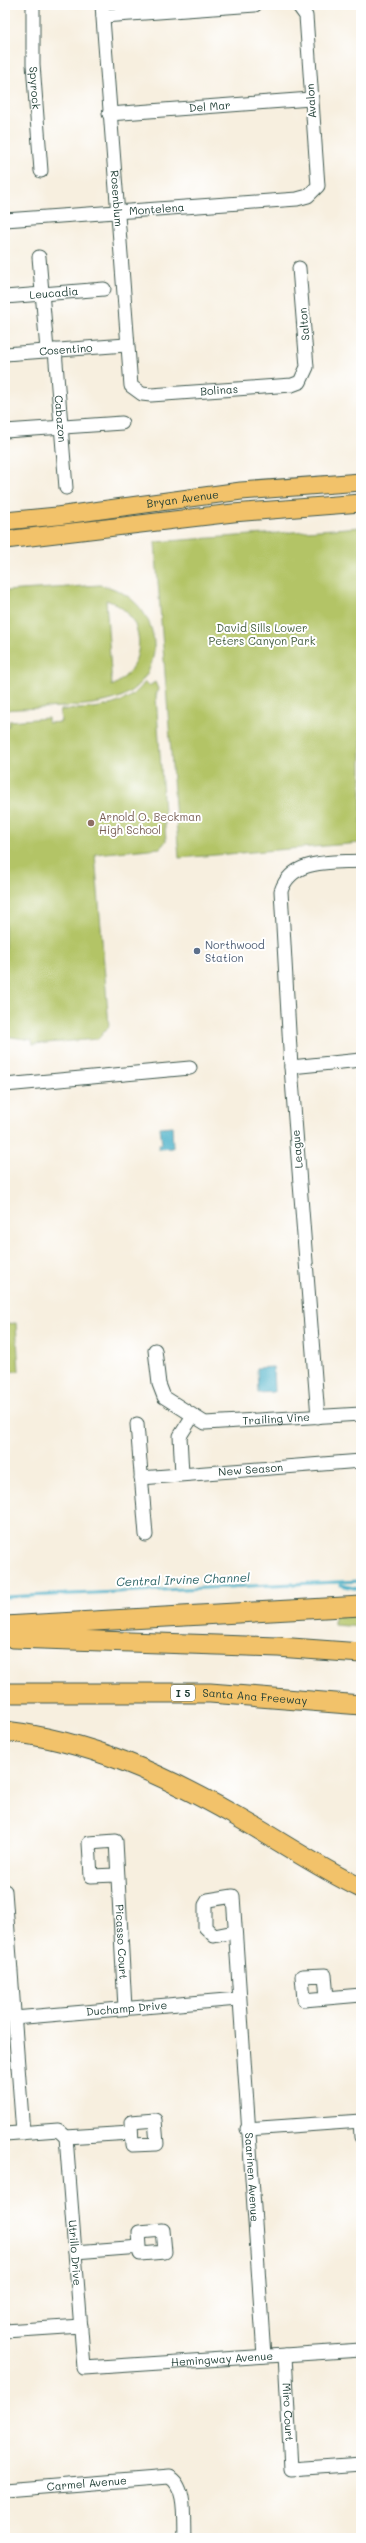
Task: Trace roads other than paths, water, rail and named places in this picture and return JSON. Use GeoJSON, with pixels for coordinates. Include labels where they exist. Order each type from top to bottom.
{"type":"FeatureCollection","features":[{"type":"Feature","properties":{"kind":"highway"},"geometry":{"type":"LineString","coordinates":[[5,1626],[361,1606]]}},
{"type":"Feature","properties":{"kind":"highway"},"geometry":{"type":"LineString","coordinates":[[5,1638],[35,1637],[192,1646],[361,1646]]}},
{"type":"Feature","properties":{"kind":"highway"},"geometry":{"type":"LineString","coordinates":[[278,1647],[361,1654]]}},
{"type":"Feature","properties":{"kind":"highway","name":"Santa Ana Freeway"},"geometry":{"type":"LineString","coordinates":[[5,1693],[210,1693],[361,1706]]}},
{"type":"Feature","properties":{"kind":"highway"},"geometry":{"type":"LineString","coordinates":[[5,1731],[66,1741],[144,1768],[233,1815],[361,1888]]}},
{"type":"Feature","properties":{"kind":"main road","name":"Bryan Avenue"},"geometry":{"type":"LineString","coordinates":[[5,521],[57,516],[241,491],[361,482]]}},
{"type":"Feature","properties":{"kind":"main road","name":"Bryan Avenue"},"geometry":{"type":"LineString","coordinates":[[5,540],[241,512],[361,503]]}},
{"type":"Feature","properties":{"kind":"street","name":"Spyrock"},"geometry":{"type":"LineString","coordinates":[[33,5],[34,64],[41,171]]}},
{"type":"Feature","properties":{"kind":"street"},"geometry":{"type":"LineString","coordinates":[[103,11],[255,5]]}},
{"type":"Feature","properties":{"kind":"street","name":"Avalon"},"geometry":{"type":"LineString","coordinates":[[298,5],[306,16],[318,186],[308,196]]}},
{"type":"Feature","properties":{"kind":"street","name":"Rosenblum"},"geometry":{"type":"LineString","coordinates":[[103,11],[126,345],[129,378],[134,391]]}},
{"type":"Feature","properties":{"kind":"street","name":"Del Mar"},"geometry":{"type":"LineString","coordinates":[[110,114],[311,99]]}},
{"type":"Feature","properties":{"kind":"street","name":"Montelena"},"geometry":{"type":"LineString","coordinates":[[5,220],[297,199],[308,196]]}},
{"type":"Feature","properties":{"kind":"street","name":"Cabazon"},"geometry":{"type":"LineString","coordinates":[[39,257],[42,294],[62,427],[66,488]]}},
{"type":"Feature","properties":{"kind":"street","name":"Salton"},"geometry":{"type":"LineString","coordinates":[[299,268],[307,368],[303,380]]}},
{"type":"Feature","properties":{"kind":"street","name":"Leucadia"},"geometry":{"type":"LineString","coordinates":[[5,297],[104,289]]}},
{"type":"Feature","properties":{"kind":"street","name":"Cosentino"},"geometry":{"type":"LineString","coordinates":[[5,354],[126,345]]}},
{"type":"Feature","properties":{"kind":"street","name":"Bolinas"},"geometry":{"type":"LineString","coordinates":[[134,391],[151,395],[184,393],[292,385],[303,380]]}},
{"type":"Feature","properties":{"kind":"street"},"geometry":{"type":"LineString","coordinates":[[5,431],[122,423]]}},
{"type":"Feature","properties":{"kind":"street","name":"League"},"geometry":{"type":"LineString","coordinates":[[318,1417],[290,1067],[280,891],[284,880],[296,870],[314,864],[361,861]]}},
{"type":"Feature","properties":{"kind":"street"},"geometry":{"type":"LineString","coordinates":[[290,1067],[361,1060]]}},
{"type":"Feature","properties":{"kind":"street"},"geometry":{"type":"LineString","coordinates":[[5,1085],[190,1068]]}},
{"type":"Feature","properties":{"kind":"street","name":"Trailing Vine"},"geometry":{"type":"LineString","coordinates":[[155,1350],[159,1384],[164,1398],[192,1417],[205,1423],[361,1414]]}},
{"type":"Feature","properties":{"kind":"street"},"geometry":{"type":"LineString","coordinates":[[182,1474],[180,1436],[192,1417]]}},
{"type":"Feature","properties":{"kind":"street"},"geometry":{"type":"LineString","coordinates":[[137,1424],[146,1535]]}},
{"type":"Feature","properties":{"kind":"street","name":"New Season"},"geometry":{"type":"LineString","coordinates":[[141,1478],[361,1461]]}},
{"type":"Feature","properties":{"kind":"street","name":"Picasso Court"},"geometry":{"type":"LineString","coordinates":[[116,1875],[125,2008]]}},
{"type":"Feature","properties":{"kind":"street"},"geometry":{"type":"LineString","coordinates":[[5,1891],[23,2133]]}},
{"type":"Feature","properties":{"kind":"street","name":"Saarinen Avenue"},"geometry":{"type":"LineString","coordinates":[[234,1932],[264,2356]]}},
{"type":"Feature","properties":{"kind":"street"},"geometry":{"type":"LineString","coordinates":[[327,1998],[361,1995]]}},
{"type":"Feature","properties":{"kind":"street","name":"Duchamp Drive"},"geometry":{"type":"LineString","coordinates":[[14,2018],[238,1999]]}},
{"type":"Feature","properties":{"kind":"street"},"geometry":{"type":"LineString","coordinates":[[247,2129],[360,2121],[361,2137]]}},
{"type":"Feature","properties":{"kind":"street"},"geometry":{"type":"LineString","coordinates":[[5,2134],[58,2130],[66,2137],[131,2133]]}},
{"type":"Feature","properties":{"kind":"street","name":"Utrillo Drive"},"geometry":{"type":"LineString","coordinates":[[66,2137],[84,2368]]}},
{"type":"Feature","properties":{"kind":"street"},"geometry":{"type":"LineString","coordinates":[[75,2252],[140,2247]]}},
{"type":"Feature","properties":{"kind":"street"},"geometry":{"type":"LineString","coordinates":[[5,2331],[81,2326]]}},
{"type":"Feature","properties":{"kind":"street","name":"Hemingway Avenue"},"geometry":{"type":"LineString","coordinates":[[84,2368],[361,2350]]}},
{"type":"Feature","properties":{"kind":"street","name":"Miro Court"},"geometry":{"type":"LineString","coordinates":[[285,2355],[291,2469],[361,2464]]}},
{"type":"Feature","properties":{"kind":"street","name":"Carmel Avenue"},"geometry":{"type":"LineString","coordinates":[[5,2490],[169,2477],[176,2480],[180,2488],[184,2538]]}},
{"type":"Feature","properties":{"kind":"water"},"geometry":{"type":"Polygon","coordinates":[[[172,1126],[173,1148],[159,1149],[159,1144],[162,1144],[160,1127],[172,1126]]]}},
{"type":"Feature","properties":{"kind":"water"},"geometry":{"type":"Polygon","coordinates":[[[273,1367],[274,1392],[258,1393],[257,1368],[273,1367]]]}},
{"type":"Feature","properties":{"kind":"waterway","name":"Central Irvine Channel"},"geometry":{"type":"LineString","coordinates":[[5,1597],[361,1581]]}},
{"type":"Feature","properties":{"kind":"waterway"},"geometry":{"type":"LineString","coordinates":[[341,1585],[358,1589]]}},
{"type":"Feature","properties":{"kind":"place","name":"Arnold O. Beckman High School"},"geometry":{"type":"Point","coordinates":[91,823]}},
{"type":"Feature","properties":{"kind":"place","name":"Northwood Station"},"geometry":{"type":"Point","coordinates":[197,951]}},
{"type":"Feature","properties":{"kind":"park label","name":"David Sills Lower Peters Canyon Park"},"geometry":{"type":"Point","coordinates":[262,634]}}]}
